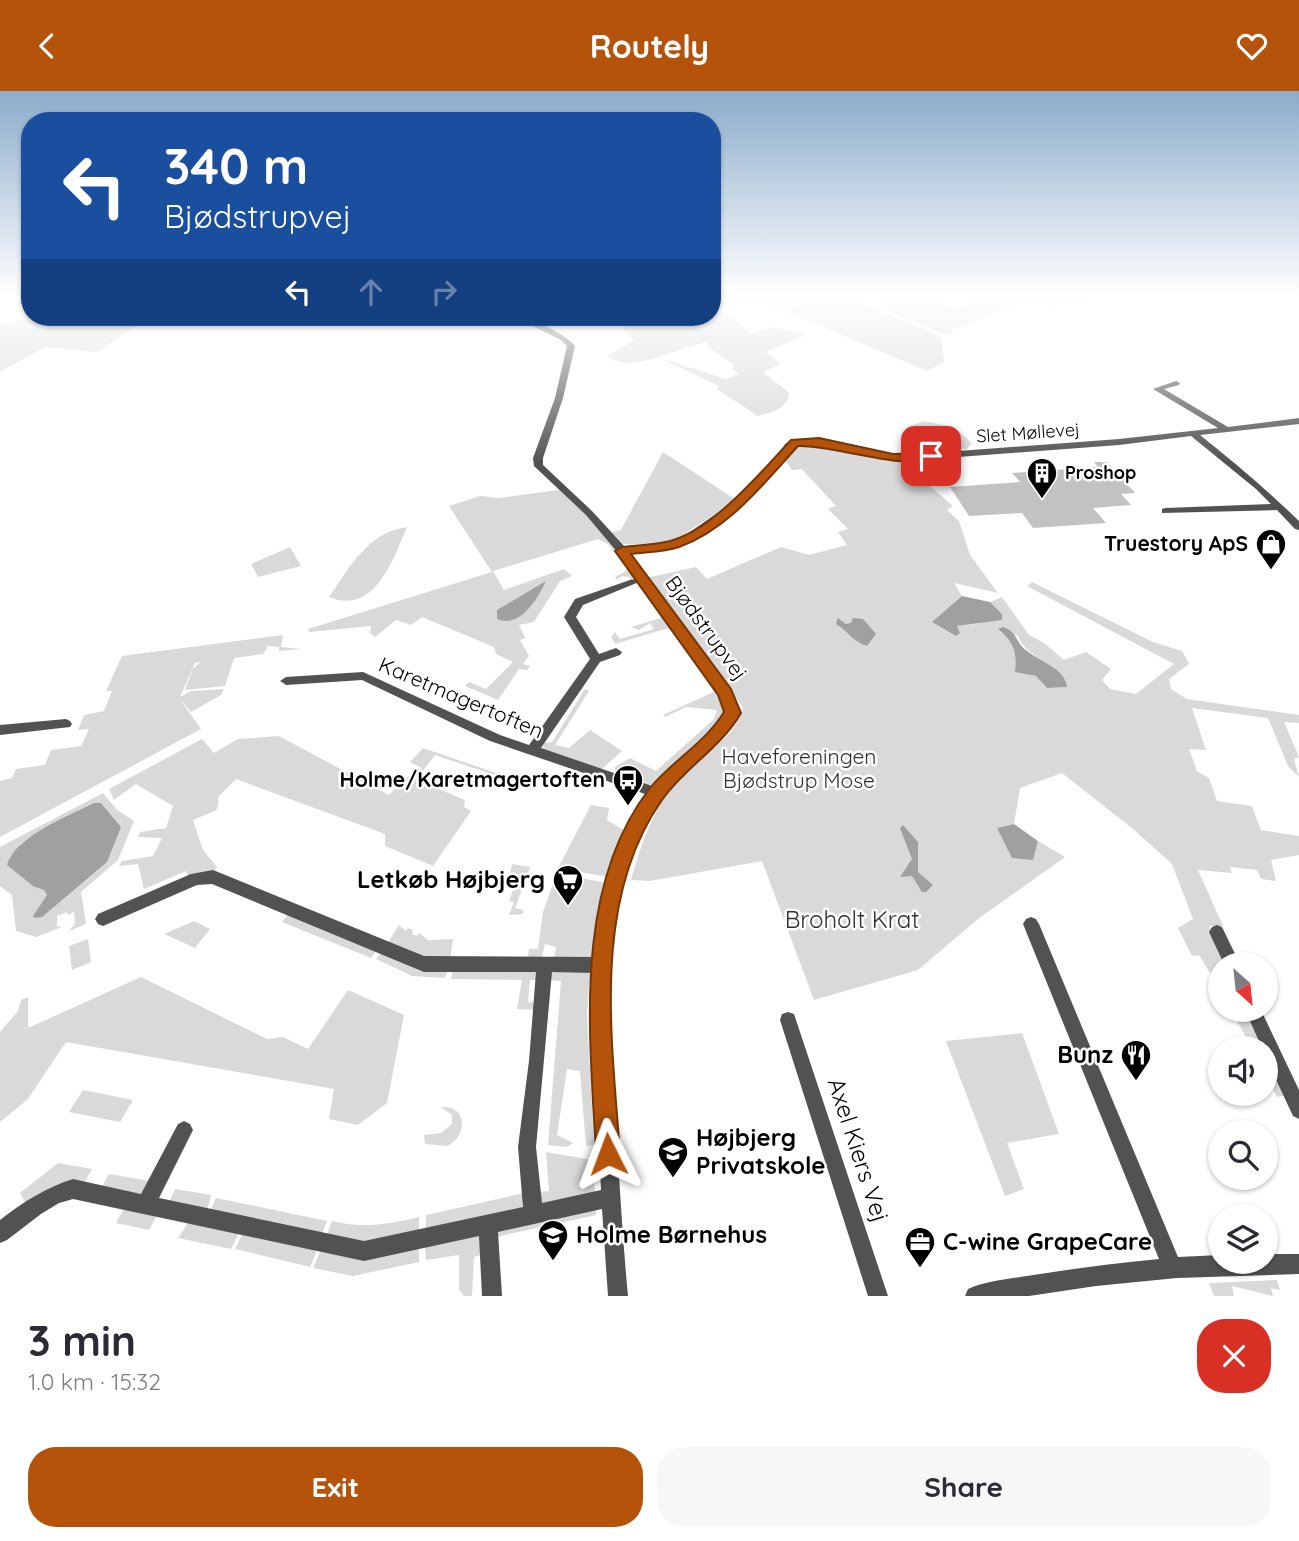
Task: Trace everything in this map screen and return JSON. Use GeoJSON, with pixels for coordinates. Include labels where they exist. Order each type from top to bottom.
{"type":"FeatureCollection","features":[{"type":"Feature","properties":{"kind":"street","name":"Bjødstrupvej"},"geometry":{"type":"LineString","coordinates":[[570,351],[559,398],[538,458],[539,466],[589,513],[622,551],[725,693],[732,708],[731,719],[657,793],[635,829],[615,884],[601,965],[600,1023],[609,1198],[618,1296]]}},
{"type":"Feature","properties":{"kind":"street"},"geometry":{"type":"LineString","coordinates":[[1176,383],[1157,389],[1226,429]]}},
{"type":"Feature","properties":{"kind":"street","name":"Slet Møllevej"},"geometry":{"type":"LineString","coordinates":[[622,551],[673,544],[690,537],[738,504],[778,464],[788,446],[800,441],[819,441],[883,457],[905,458],[1119,442],[1299,421]]}},
{"type":"Feature","properties":{"kind":"street"},"geometry":{"type":"LineString","coordinates":[[1192,433],[1280,506],[1299,527]]}},
{"type":"Feature","properties":{"kind":"street"},"geometry":{"type":"LineString","coordinates":[[1165,511],[1280,506]]}},
{"type":"Feature","properties":{"kind":"street"},"geometry":{"type":"LineString","coordinates":[[596,659],[570,617],[579,602],[634,582]]}},
{"type":"Feature","properties":{"kind":"street"},"geometry":{"type":"LineString","coordinates":[[532,751],[596,659],[616,652]]}},
{"type":"Feature","properties":{"kind":"street","name":"Karetmagertoften"},"geometry":{"type":"LineString","coordinates":[[285,681],[363,676],[450,719],[532,751],[657,793]]}},
{"type":"Feature","properties":{"kind":"street"},"geometry":{"type":"LineString","coordinates":[[0,730],[66,724]]}},
{"type":"Feature","properties":{"kind":"street"},"geometry":{"type":"LineString","coordinates":[[103,919],[196,879],[213,877],[424,964],[601,965]]}},
{"type":"Feature","properties":{"kind":"street"},"geometry":{"type":"LineString","coordinates":[[1031,924],[1173,1269]]}},
{"type":"Feature","properties":{"kind":"street"},"geometry":{"type":"LineString","coordinates":[[1217,932],[1226,952]]}},
{"type":"Feature","properties":{"kind":"street"},"geometry":{"type":"LineString","coordinates":[[533,1214],[527,1146],[545,965]]}},
{"type":"Feature","properties":{"kind":"street","name":"Axel Kiers Vej"},"geometry":{"type":"LineString","coordinates":[[788,1020],[878,1296]]}},
{"type":"Feature","properties":{"kind":"street"},"geometry":{"type":"LineString","coordinates":[[1259,1022],[1299,1110]]}},
{"type":"Feature","properties":{"kind":"street"},"geometry":{"type":"LineString","coordinates":[[145,1205],[184,1129]]}},
{"type":"Feature","properties":{"kind":"street"},"geometry":{"type":"LineString","coordinates":[[0,1233],[30,1207],[54,1194],[73,1189],[363,1251],[609,1198]]}},
{"type":"Feature","properties":{"kind":"street"},"geometry":{"type":"LineString","coordinates":[[488,1224],[492,1296]]}},
{"type":"Feature","properties":{"kind":"street"},"geometry":{"type":"LineString","coordinates":[[975,1296],[1062,1280],[1173,1269],[1299,1263]]}},
{"type":"Feature","properties":{"kind":"green space"},"geometry":{"type":"Polygon","coordinates":[[[0,351],[37,351],[0,372],[0,351]]]}},
{"type":"Feature","properties":{"kind":"green space"},"geometry":{"type":"Polygon","coordinates":[[[616,351],[677,351],[629,363],[608,356],[616,351]]]}},
{"type":"Feature","properties":{"kind":"green space"},"geometry":{"type":"Polygon","coordinates":[[[714,351],[768,351],[781,364],[763,372],[789,393],[786,403],[758,416],[717,389],[719,386],[660,358],[726,379],[739,374],[733,369],[733,364],[714,351]]]}},
{"type":"Feature","properties":{"kind":"green space"},"geometry":{"type":"Polygon","coordinates":[[[880,351],[943,351],[944,362],[927,371],[880,351]]]}},
{"type":"Feature","properties":{"kind":"green space"},"geometry":{"type":"Polygon","coordinates":[[[924,421],[954,427],[972,443],[967,449],[934,448],[918,444],[904,435],[907,427],[924,421]]]}},
{"type":"Feature","properties":{"kind":"green space"},"geometry":{"type":"Polygon","coordinates":[[[818,443],[903,463],[953,506],[947,510],[959,521],[970,555],[998,593],[954,583],[962,596],[933,622],[956,636],[957,626],[977,624],[1002,614],[990,602],[1002,597],[1029,635],[1044,643],[1064,660],[1086,652],[1111,669],[1102,680],[1110,689],[1136,694],[1174,664],[1027,586],[1032,582],[1153,642],[1182,651],[1189,664],[1169,679],[1171,689],[1187,699],[1299,715],[1299,723],[1284,722],[1299,757],[1294,759],[1299,777],[1288,766],[1268,718],[1192,708],[1206,750],[1189,749],[1197,771],[1209,778],[1217,801],[1252,806],[1261,830],[1299,836],[1299,855],[1271,860],[1276,881],[1261,879],[1257,870],[1230,867],[1232,873],[1198,870],[1223,926],[1209,926],[1221,952],[1208,952],[1208,970],[1199,955],[1192,956],[1178,928],[1193,919],[1172,864],[1133,829],[1062,773],[1020,788],[1014,824],[998,828],[1033,860],[1038,841],[1065,857],[978,919],[918,970],[814,1000],[762,861],[650,881],[631,880],[644,840],[662,801],[679,778],[732,730],[743,707],[646,578],[696,567],[707,579],[781,547],[809,555],[847,545],[838,532],[848,529],[828,509],[836,506],[802,469],[792,470],[785,460],[793,447],[818,443]],[[998,630],[1014,648],[1015,672],[1036,676],[1047,688],[1067,687],[1057,672],[1022,643],[1017,635],[998,630]]]}},
{"type":"Feature","properties":{"kind":"green space"},"geometry":{"type":"Polygon","coordinates":[[[663,452],[736,500],[677,539],[657,545],[623,544],[612,532],[621,530],[663,452]]]}},
{"type":"Feature","properties":{"kind":"green space"},"geometry":{"type":"Polygon","coordinates":[[[559,490],[584,512],[640,579],[629,581],[630,577],[622,576],[617,580],[615,577],[628,570],[608,544],[598,539],[493,571],[504,590],[564,569],[572,576],[560,581],[534,622],[519,625],[525,638],[520,640],[529,656],[523,664],[530,666],[527,670],[519,669],[498,700],[465,686],[469,682],[486,689],[513,662],[496,654],[494,647],[422,617],[411,625],[396,620],[375,637],[370,633],[371,626],[309,632],[308,629],[492,572],[449,506],[480,496],[499,498],[559,490]]]}},
{"type":"Feature","properties":{"kind":"green space"},"geometry":{"type":"Polygon","coordinates":[[[407,527],[388,569],[370,592],[358,599],[345,601],[329,597],[353,563],[371,544],[393,530],[407,527]]]}},
{"type":"Feature","properties":{"kind":"green space"},"geometry":{"type":"Polygon","coordinates":[[[290,547],[301,566],[258,577],[251,564],[290,547]]]}},
{"type":"Feature","properties":{"kind":"green space"},"geometry":{"type":"Polygon","coordinates":[[[664,617],[672,627],[615,644],[611,637],[615,632],[620,639],[654,629],[650,623],[639,630],[631,627],[664,617]]]}},
{"type":"Feature","properties":{"kind":"green space"},"geometry":{"type":"Polygon","coordinates":[[[283,635],[281,647],[302,649],[279,651],[279,647],[268,646],[263,654],[234,658],[225,686],[185,690],[193,668],[201,662],[195,663],[180,697],[191,691],[224,689],[221,695],[191,712],[179,698],[201,729],[0,837],[0,781],[12,778],[16,769],[45,765],[51,750],[81,746],[89,729],[78,730],[84,715],[104,711],[112,691],[106,691],[122,656],[283,635]]]}},
{"type":"Feature","properties":{"kind":"green space"},"geometry":{"type":"Polygon","coordinates":[[[585,689],[589,691],[555,745],[569,748],[590,730],[622,751],[602,769],[542,750],[544,743],[552,742],[585,689]]]}},
{"type":"Feature","properties":{"kind":"green space"},"geometry":{"type":"Polygon","coordinates":[[[718,690],[725,707],[720,722],[658,784],[648,785],[615,774],[615,767],[630,758],[656,771],[714,719],[717,710],[686,707],[665,717],[663,715],[718,690]]]}},
{"type":"Feature","properties":{"kind":"green space"},"geometry":{"type":"Polygon","coordinates":[[[279,736],[389,795],[408,776],[465,800],[464,807],[471,811],[433,866],[385,846],[385,834],[236,779],[219,796],[217,810],[193,820],[203,850],[217,867],[214,872],[188,877],[186,871],[144,889],[138,864],[119,866],[122,861],[153,856],[162,838],[138,837],[140,832],[166,828],[173,806],[136,784],[114,800],[109,789],[202,739],[214,753],[238,739],[279,736]]]}},
{"type":"Feature","properties":{"kind":"green space"},"geometry":{"type":"Polygon","coordinates":[[[423,748],[496,773],[497,776],[435,755],[419,776],[417,775],[422,768],[410,762],[423,748]]]}},
{"type":"Feature","properties":{"kind":"green space"},"geometry":{"type":"Polygon","coordinates":[[[103,793],[116,809],[134,821],[118,860],[81,892],[86,924],[69,931],[75,923],[74,912],[57,916],[57,926],[62,927],[36,937],[16,931],[12,895],[0,886],[0,847],[103,793]],[[101,803],[50,825],[20,844],[47,895],[41,905],[42,917],[84,878],[97,871],[121,827],[101,803]]]}},
{"type":"Feature","properties":{"kind":"green space"},"geometry":{"type":"Polygon","coordinates":[[[591,805],[609,808],[607,820],[625,831],[608,877],[558,868],[591,805]]]}},
{"type":"Feature","properties":{"kind":"green space"},"geometry":{"type":"Polygon","coordinates":[[[512,864],[530,867],[515,908],[523,910],[523,914],[509,915],[514,902],[509,901],[515,885],[512,884],[514,878],[509,877],[512,864]]]}},
{"type":"Feature","properties":{"kind":"green space"},"geometry":{"type":"Polygon","coordinates":[[[557,873],[606,883],[592,959],[554,959],[556,947],[545,944],[541,960],[528,957],[529,949],[538,949],[543,912],[557,873]]]}},
{"type":"Feature","properties":{"kind":"green space"},"geometry":{"type":"Polygon","coordinates":[[[289,913],[377,950],[371,958],[282,922],[289,913]]]}},
{"type":"Feature","properties":{"kind":"green space"},"geometry":{"type":"Polygon","coordinates":[[[194,921],[210,929],[195,948],[164,934],[194,921]]]}},
{"type":"Feature","properties":{"kind":"green space"},"geometry":{"type":"Polygon","coordinates":[[[399,925],[406,931],[408,928],[413,930],[412,934],[417,936],[419,933],[428,940],[453,939],[450,960],[426,959],[387,944],[399,925]]]}},
{"type":"Feature","properties":{"kind":"green space"},"geometry":{"type":"Polygon","coordinates":[[[88,939],[91,962],[72,970],[69,946],[88,939]]]}},
{"type":"Feature","properties":{"kind":"green space"},"geometry":{"type":"Polygon","coordinates":[[[382,952],[448,969],[445,978],[412,976],[376,959],[382,952]]]}},
{"type":"Feature","properties":{"kind":"green space"},"geometry":{"type":"Polygon","coordinates":[[[453,969],[537,969],[539,980],[530,980],[528,1002],[538,1003],[537,1010],[517,1009],[522,980],[451,979],[453,969]]]}},
{"type":"Feature","properties":{"kind":"green space"},"geometry":{"type":"Polygon","coordinates":[[[551,970],[590,972],[587,1015],[594,1145],[586,1146],[580,1071],[567,1069],[557,1135],[573,1143],[567,1147],[548,1145],[561,981],[550,980],[551,970]]]}},
{"type":"Feature","properties":{"kind":"green space"},"geometry":{"type":"Polygon","coordinates":[[[141,977],[267,1039],[283,1037],[308,1049],[348,990],[404,1015],[387,1103],[358,1125],[329,1119],[334,1089],[66,1042],[28,1099],[0,1122],[0,1032],[18,1011],[21,1000],[28,997],[28,1028],[141,977]]]}},
{"type":"Feature","properties":{"kind":"green space"},"geometry":{"type":"Polygon","coordinates":[[[1238,1022],[1253,1022],[1259,1036],[1245,1036],[1238,1022]]]}},
{"type":"Feature","properties":{"kind":"green space"},"geometry":{"type":"Polygon","coordinates":[[[1022,1033],[1059,1134],[1007,1143],[1024,1189],[1005,1196],[946,1041],[1022,1033]]]}},
{"type":"Feature","properties":{"kind":"green space"},"geometry":{"type":"Polygon","coordinates":[[[1278,1076],[1287,1095],[1278,1097],[1278,1076]]]}},
{"type":"Feature","properties":{"kind":"green space"},"geometry":{"type":"Polygon","coordinates":[[[83,1090],[133,1100],[120,1122],[69,1112],[83,1090]]]}},
{"type":"Feature","properties":{"kind":"green space"},"geometry":{"type":"Polygon","coordinates":[[[441,1107],[450,1108],[460,1116],[462,1122],[459,1135],[447,1146],[425,1144],[424,1135],[441,1133],[452,1124],[452,1115],[441,1107]]]}},
{"type":"Feature","properties":{"kind":"green space"},"geometry":{"type":"Polygon","coordinates":[[[546,1152],[593,1160],[595,1194],[543,1205],[538,1202],[538,1192],[549,1191],[546,1152]]]}},
{"type":"Feature","properties":{"kind":"green space"},"geometry":{"type":"Polygon","coordinates":[[[58,1163],[92,1169],[84,1183],[26,1204],[20,1193],[58,1163]]]}},
{"type":"Feature","properties":{"kind":"green space"},"geometry":{"type":"Polygon","coordinates":[[[109,1174],[150,1181],[141,1194],[101,1188],[109,1174]]]}},
{"type":"Feature","properties":{"kind":"green space"},"geometry":{"type":"Polygon","coordinates":[[[175,1189],[211,1195],[207,1211],[169,1202],[175,1189]]]}},
{"type":"Feature","properties":{"kind":"green space"},"geometry":{"type":"Polygon","coordinates":[[[524,1193],[522,1210],[426,1231],[426,1215],[524,1193]]]}},
{"type":"Feature","properties":{"kind":"green space"},"geometry":{"type":"Polygon","coordinates":[[[216,1198],[327,1221],[321,1236],[210,1211],[216,1198]]]}},
{"type":"Feature","properties":{"kind":"green space"},"geometry":{"type":"Polygon","coordinates":[[[124,1208],[157,1215],[149,1230],[116,1223],[124,1208]]]}},
{"type":"Feature","properties":{"kind":"green space"},"geometry":{"type":"Polygon","coordinates":[[[596,1209],[596,1215],[496,1237],[499,1230],[596,1209]]]}},
{"type":"Feature","properties":{"kind":"green space"},"geometry":{"type":"Polygon","coordinates":[[[419,1217],[419,1232],[368,1242],[326,1237],[332,1221],[376,1225],[419,1217]]]}},
{"type":"Feature","properties":{"kind":"green space"},"geometry":{"type":"Polygon","coordinates":[[[188,1223],[239,1233],[231,1249],[178,1238],[188,1223]]]}},
{"type":"Feature","properties":{"kind":"green space"},"geometry":{"type":"Polygon","coordinates":[[[479,1234],[484,1254],[474,1257],[472,1296],[464,1296],[459,1290],[459,1255],[426,1260],[425,1246],[479,1234]]]}},
{"type":"Feature","properties":{"kind":"green space"},"geometry":{"type":"Polygon","coordinates":[[[242,1235],[314,1249],[316,1253],[310,1267],[235,1249],[242,1235]]]}},
{"type":"Feature","properties":{"kind":"green space"},"geometry":{"type":"Polygon","coordinates":[[[419,1247],[419,1262],[353,1276],[313,1268],[320,1252],[370,1258],[419,1247]]]}},
{"type":"Feature","properties":{"kind":"green space"},"geometry":{"type":"Polygon","coordinates":[[[1277,1280],[1280,1290],[1271,1288],[1273,1296],[1232,1286],[1234,1296],[1214,1296],[1209,1283],[1277,1280]]]}},
{"type":"Feature","properties":{"kind":"shaded area"},"geometry":{"type":"Polygon","coordinates":[[[546,581],[533,603],[521,616],[505,621],[497,619],[497,610],[546,581]]]}},
{"type":"Feature","properties":{"kind":"shaded area"},"geometry":{"type":"Polygon","coordinates":[[[962,596],[990,602],[1002,614],[1002,620],[957,626],[960,633],[956,636],[932,622],[962,596]]]}},
{"type":"Feature","properties":{"kind":"shaded area"},"geometry":{"type":"Polygon","coordinates":[[[838,618],[846,624],[851,623],[853,618],[863,619],[876,634],[867,646],[862,644],[836,624],[838,618]]]}},
{"type":"Feature","properties":{"kind":"shaded area"},"geometry":{"type":"Polygon","coordinates":[[[1003,627],[1011,631],[1026,650],[1057,670],[1067,687],[1047,688],[1036,676],[1015,672],[1013,648],[998,629],[1003,627]]]}},
{"type":"Feature","properties":{"kind":"shaded area"},"geometry":{"type":"Polygon","coordinates":[[[94,803],[101,803],[121,827],[107,862],[42,917],[35,918],[33,916],[47,895],[44,890],[33,886],[7,865],[12,855],[31,836],[94,803]]]}},
{"type":"Feature","properties":{"kind":"shaded area"},"geometry":{"type":"Polygon","coordinates":[[[1014,824],[1038,841],[1033,860],[1012,858],[997,828],[1014,824]]]}},
{"type":"Feature","properties":{"kind":"shaded area"},"geometry":{"type":"Polygon","coordinates":[[[903,825],[918,842],[918,872],[933,885],[926,892],[922,892],[912,876],[900,877],[912,859],[900,828],[903,825]]]}},
{"type":"Feature","properties":{"kind":"building","name":"Proshop"},"geometry":{"type":"Polygon","coordinates":[[[1094,462],[1107,462],[1135,493],[1121,494],[1131,505],[1093,508],[1106,523],[1033,528],[1022,513],[969,516],[950,487],[1020,482],[1012,473],[1098,467],[1094,462]]]}},
{"type":"Feature","properties":{"kind":"place","name":"Proshop"},"geometry":{"type":"Point","coordinates":[1042,500]}},
{"type":"Feature","properties":{"kind":"place","name":"Truestory ApS"},"geometry":{"type":"Point","coordinates":[1271,571]}},
{"type":"Feature","properties":{"kind":"place","name":"Holme/Karetmagertoften"},"geometry":{"type":"Point","coordinates":[628,807]}},
{"type":"Feature","properties":{"kind":"place","name":"Letkøb Højbjerg"},"geometry":{"type":"Point","coordinates":[568,907]}},
{"type":"Feature","properties":{"kind":"place","name":"Bunz"},"geometry":{"type":"Point","coordinates":[1136,1082]}},
{"type":"Feature","properties":{"kind":"place","name":"Højbjerg Privatskole"},"geometry":{"type":"Point","coordinates":[673,1179]}},
{"type":"Feature","properties":{"kind":"place","name":"Holme Børnehus"},"geometry":{"type":"Point","coordinates":[553,1262]}},
{"type":"Feature","properties":{"kind":"place","name":"C-wine GrapeCare"},"geometry":{"type":"Point","coordinates":[920,1269]}},
{"type":"Feature","properties":{"kind":"route"},"geometry":{"type":"LineString","coordinates":[[608,1154],[600,1023],[601,965],[605,929],[615,884],[626,850],[645,810],[674,774],[731,719],[732,713],[731,703],[725,693],[622,551],[659,547],[690,537],[709,521],[738,504],[778,464],[788,446],[795,442],[819,441],[893,458],[931,456]]}},
{"type":"Feature","properties":{"kind":"park label","name":"Haveforeningen Bjødstrup Mose"},"geometry":{"type":"Point","coordinates":[799,769]}},
{"type":"Feature","properties":{"kind":"park label","name":"Broholt Krat"},"geometry":{"type":"Point","coordinates":[852,920]}}]}
